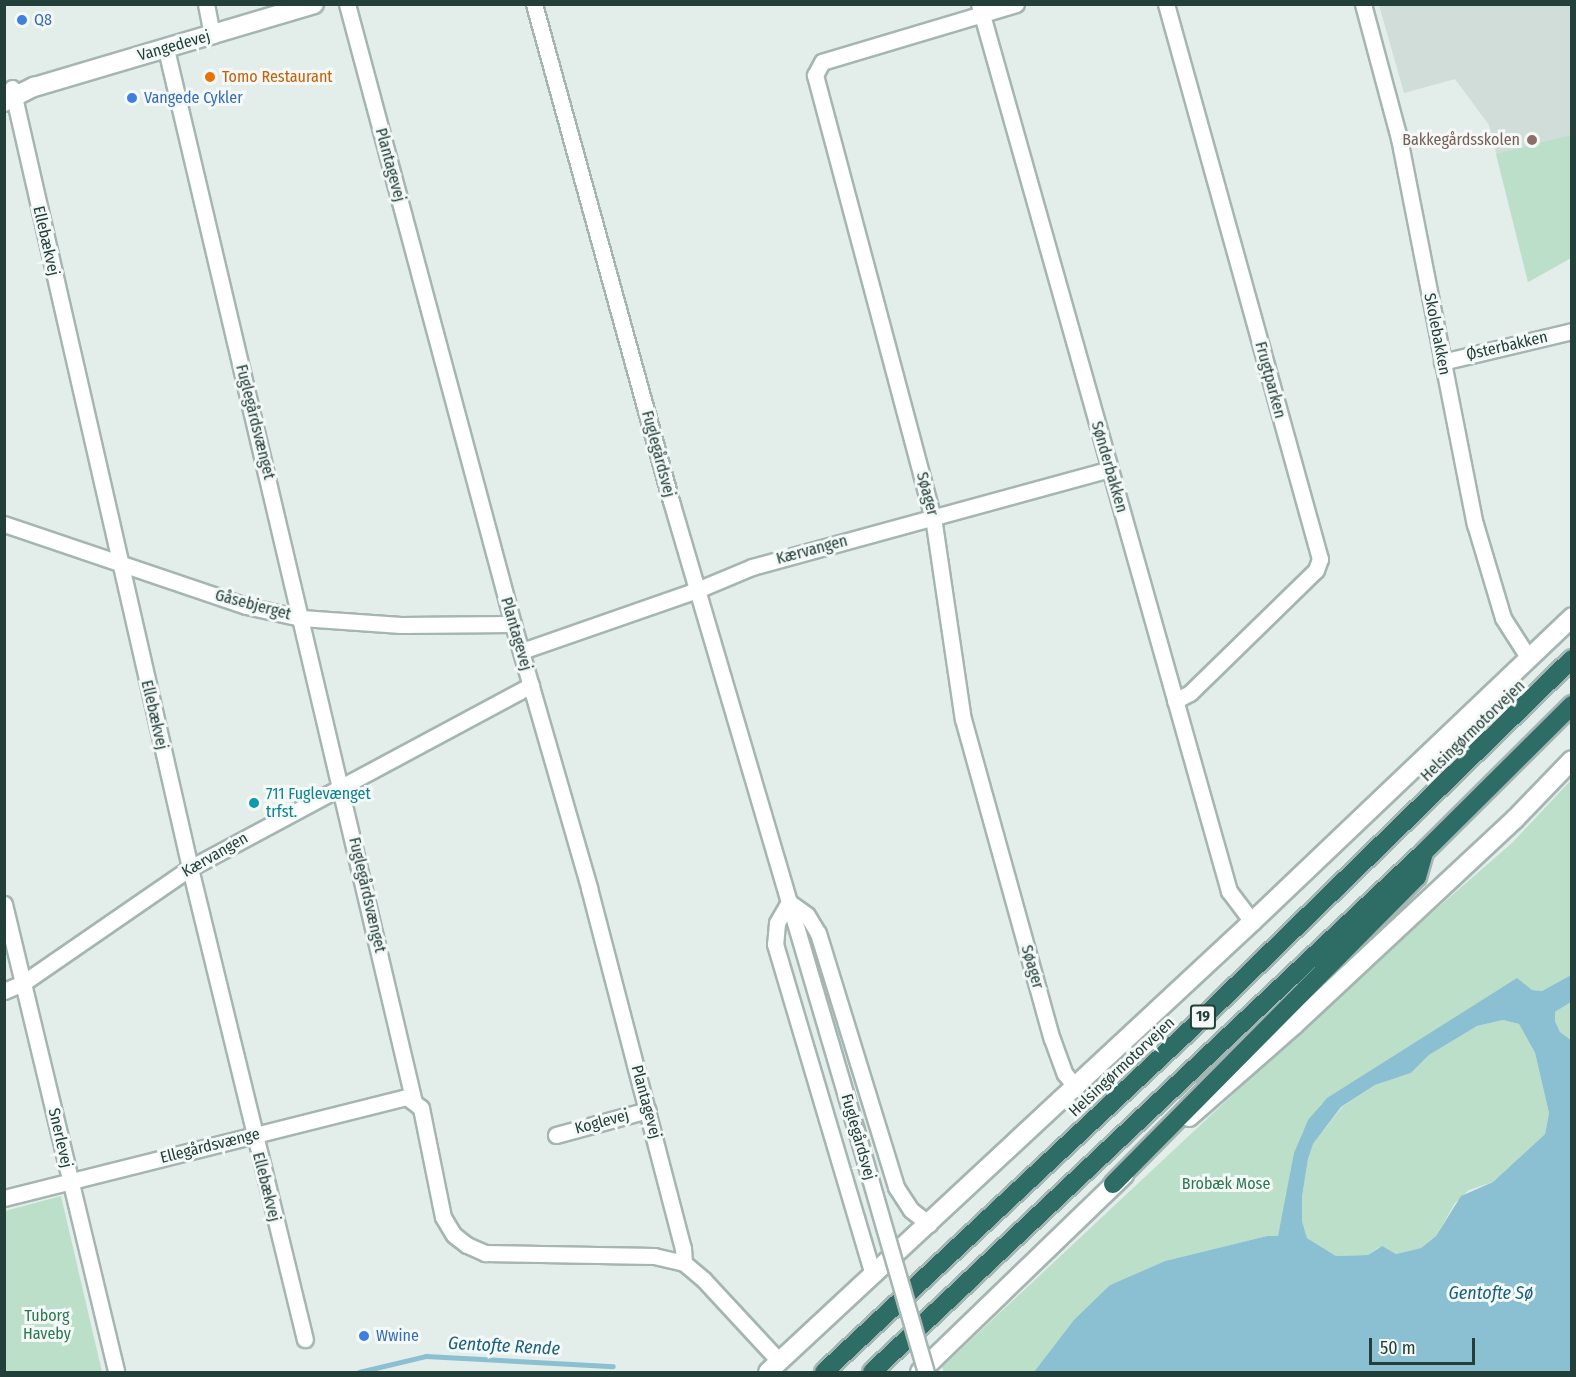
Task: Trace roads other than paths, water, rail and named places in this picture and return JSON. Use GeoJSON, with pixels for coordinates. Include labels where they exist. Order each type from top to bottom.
{"type":"FeatureCollection","features":[{"type":"Feature","properties":{"kind":"highway","name":"Helsingørmotorvejen"},"geometry":{"type":"LineString","coordinates":[[821,1371],[1210,1011],[1572,659]]}},
{"type":"Feature","properties":{"kind":"highway","name":"19"},"geometry":{"type":"LineString","coordinates":[[872,1372],[1424,852],[1572,705]]}},
{"type":"Feature","properties":{"kind":"highway"},"geometry":{"type":"LineString","coordinates":[[1113,1184],[1417,877],[1424,852]]}},
{"type":"Feature","properties":{"kind":"street"},"geometry":{"type":"LineString","coordinates":[[206,4],[212,35]]}},
{"type":"Feature","properties":{"kind":"street","name":"Vangedevej"},"geometry":{"type":"LineString","coordinates":[[9,94],[314,4]]}},
{"type":"Feature","properties":{"kind":"street","name":"Plantagevej"},"geometry":{"type":"LineString","coordinates":[[347,4],[513,624],[648,1110],[684,1263]]}},
{"type":"Feature","properties":{"kind":"street","name":"Fuglegårdsvej"},"geometry":{"type":"LineString","coordinates":[[534,4],[698,590],[926,1372]]}},
{"type":"Feature","properties":{"kind":"street","name":"Søager"},"geometry":{"type":"LineString","coordinates":[[1016,4],[980,10],[822,62],[815,75],[933,517],[963,719],[1052,1039],[1065,1074],[1076,1088]]}},
{"type":"Feature","properties":{"kind":"street","name":"Frugtparken"},"geometry":{"type":"LineString","coordinates":[[1166,4],[1320,559],[1316,570],[1215,669],[1190,693],[1175,701]]}},
{"type":"Feature","properties":{"kind":"street","name":"Skolebakken"},"geometry":{"type":"LineString","coordinates":[[1363,4],[1399,138],[1475,524],[1503,618],[1528,657]]}},
{"type":"Feature","properties":{"kind":"street","name":"Sønderbakken"},"geometry":{"type":"LineString","coordinates":[[980,10],[1229,891],[1252,922]]}},
{"type":"Feature","properties":{"kind":"street","name":"Fuglegårdsvænget"},"geometry":{"type":"LineString","coordinates":[[166,49],[414,1102],[421,1108],[443,1217],[454,1235],[467,1245],[485,1252],[654,1256],[684,1263],[704,1280],[773,1367]]}},
{"type":"Feature","properties":{"kind":"street","name":"Ellebækvej"},"geometry":{"type":"LineString","coordinates":[[9,94],[253,1135],[305,1339]]}},
{"type":"Feature","properties":{"kind":"street","name":"Østerbakken"},"geometry":{"type":"LineString","coordinates":[[1442,362],[1572,331]]}},
{"type":"Feature","properties":{"kind":"street","name":"Kærvangen"},"geometry":{"type":"LineString","coordinates":[[522,651],[698,590],[752,567],[1110,469]]}},
{"type":"Feature","properties":{"kind":"street","name":"Gåsebjerget"},"geometry":{"type":"LineString","coordinates":[[4,524],[246,606],[301,618],[401,625],[513,624]]}},
{"type":"Feature","properties":{"kind":"street"},"geometry":{"type":"LineString","coordinates":[[773,1367],[1076,1088],[1572,617]]}},
{"type":"Feature","properties":{"kind":"street","name":"Kærvangen"},"geometry":{"type":"LineString","coordinates":[[4,991],[23,983],[190,868],[531,685]]}},
{"type":"Feature","properties":{"kind":"street"},"geometry":{"type":"LineString","coordinates":[[920,1372],[1113,1184],[1294,1025],[1514,820],[1572,760]]}},
{"type":"Feature","properties":{"kind":"street","name":"Fuglegårdsvej"},"geometry":{"type":"LineString","coordinates":[[789,902],[807,915],[818,933],[896,1187],[911,1210],[929,1224]]}},
{"type":"Feature","properties":{"kind":"street","name":"Fuglegårdsvej"},"geometry":{"type":"LineString","coordinates":[[789,902],[777,923],[775,944],[873,1274]]}},
{"type":"Feature","properties":{"kind":"street","name":"Snerlevej"},"geometry":{"type":"LineString","coordinates":[[4,904],[116,1372]]}},
{"type":"Feature","properties":{"kind":"street","name":"Ellegårdsvænge"},"geometry":{"type":"LineString","coordinates":[[4,1198],[397,1097],[414,1102]]}},
{"type":"Feature","properties":{"kind":"street","name":"Koglevej"},"geometry":{"type":"LineString","coordinates":[[556,1135],[648,1110]]}},
{"type":"Feature","properties":{"kind":"water","name":"Gentofte Sø"},"geometry":{"type":"Polygon","coordinates":[[[1571,975],[1571,1002],[1555,1012],[1555,1021],[1560,1032],[1572,1041],[1571,1372],[1034,1372],[1074,1320],[1110,1285],[1165,1261],[1267,1236],[1278,1236],[1294,1153],[1308,1120],[1327,1098],[1517,978],[1532,990],[1542,991],[1571,975]],[[1503,1020],[1477,1026],[1429,1055],[1411,1073],[1375,1085],[1341,1107],[1313,1144],[1308,1159],[1302,1197],[1302,1221],[1307,1238],[1336,1256],[1368,1255],[1382,1246],[1396,1254],[1421,1248],[1436,1236],[1461,1196],[1493,1182],[1545,1134],[1549,1113],[1535,1053],[1519,1024],[1503,1020]]]}},
{"type":"Feature","properties":{"kind":"waterway","name":"Gentofte Rende"},"geometry":{"type":"LineString","coordinates":[[359,1372],[426,1356],[613,1366]]}},
{"type":"Feature","properties":{"kind":"place","name":"Q8"},"geometry":{"type":"Point","coordinates":[22,20]}},
{"type":"Feature","properties":{"kind":"place","name":"Tomo Restaurant"},"geometry":{"type":"Point","coordinates":[210,77]}},
{"type":"Feature","properties":{"kind":"place","name":"Vangede Cykler"},"geometry":{"type":"Point","coordinates":[132,98]}},
{"type":"Feature","properties":{"kind":"place","name":"Bakkegårdsskolen"},"geometry":{"type":"Point","coordinates":[1532,140]}},
{"type":"Feature","properties":{"kind":"place","name":"711 Fuglevænget trfst."},"geometry":{"type":"Point","coordinates":[254,803]}},
{"type":"Feature","properties":{"kind":"place","name":"Wwine"},"geometry":{"type":"Point","coordinates":[364,1336]}},
{"type":"Feature","properties":{"kind":"park label","name":"Brobæk Mose"},"geometry":{"type":"Point","coordinates":[1226,1184]}},
{"type":"Feature","properties":{"kind":"park label","name":"Tuborg Haveby"},"geometry":{"type":"Point","coordinates":[47,1325]}}]}
